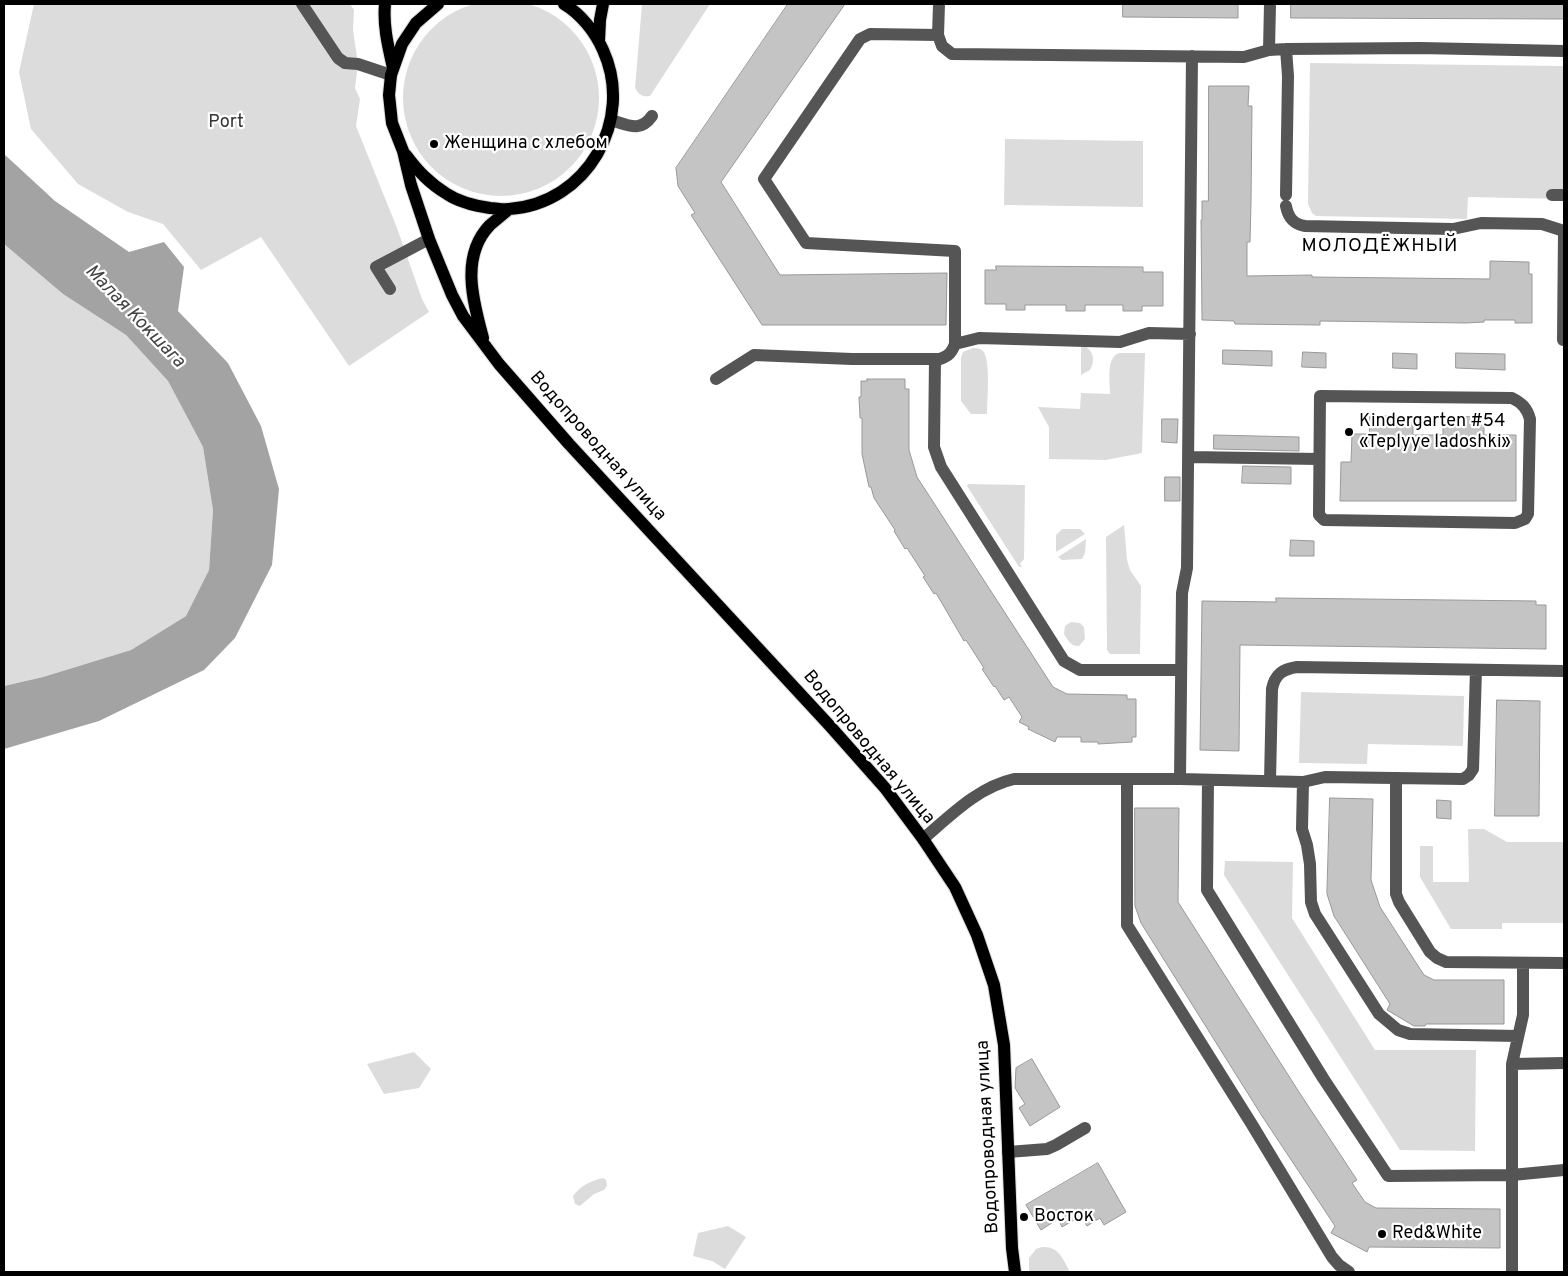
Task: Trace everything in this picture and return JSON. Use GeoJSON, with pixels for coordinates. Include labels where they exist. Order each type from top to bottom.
{"type":"FeatureCollection","features":[{"type":"Feature","properties":{"kind":"main road"},"geometry":{"type":"LineString","coordinates":[[385,4],[386,39],[392,71]]}},
{"type":"Feature","properties":{"kind":"main road"},"geometry":{"type":"LineString","coordinates":[[438,4],[416,23],[402,44],[392,71],[389,96],[392,123],[403,151],[422,176],[448,195],[478,206],[508,210],[545,200],[564,190],[580,177],[594,161],[604,142],[611,120],[614,100],[613,79],[608,60],[599,41],[586,22],[564,4]]}},
{"type":"Feature","properties":{"kind":"main road"},"geometry":{"type":"LineString","coordinates":[[599,41],[603,4]]}},
{"type":"Feature","properties":{"kind":"main road","name":"Водопроводная улица"},"geometry":{"type":"LineString","coordinates":[[403,151],[410,185],[429,239],[452,295],[463,316],[499,364],[569,444],[885,788],[923,839],[955,887],[977,935],[994,985],[1004,1045],[1014,1272]]}},
{"type":"Feature","properties":{"kind":"main road"},"geometry":{"type":"LineString","coordinates":[[485,345],[473,301],[471,279],[474,257],[479,242],[489,226],[508,210]]}},
{"type":"Feature","properties":{"kind":"lane"},"geometry":{"type":"LineString","coordinates":[[302,4],[338,58],[345,63],[392,71]]}},
{"type":"Feature","properties":{"kind":"lane"},"geometry":{"type":"LineString","coordinates":[[939,4],[938,35],[942,46],[952,54],[1244,57],[1269,50],[1286,49],[1420,48],[1564,52]]}},
{"type":"Feature","properties":{"kind":"lane"},"geometry":{"type":"LineString","coordinates":[[1269,50],[1270,4]]}},
{"type":"Feature","properties":{"kind":"lane"},"geometry":{"type":"LineString","coordinates":[[716,380],[754,355],[936,359],[948,356],[952,352],[955,344],[955,251],[806,243],[764,180],[860,39],[870,34],[938,35]]}},
{"type":"Feature","properties":{"kind":"lane"},"geometry":{"type":"LineString","coordinates":[[1286,49],[1288,76],[1286,200],[1289,217],[1293,222],[1305,226],[1453,229],[1481,223],[1542,224],[1564,232],[1563,340]]}},
{"type":"Feature","properties":{"kind":"lane"},"geometry":{"type":"LineString","coordinates":[[1180,779],[1182,593],[1187,568],[1189,457],[1192,56]]}},
{"type":"Feature","properties":{"kind":"lane"},"geometry":{"type":"LineString","coordinates":[[611,120],[633,127],[641,127],[647,124],[652,116]]}},
{"type":"Feature","properties":{"kind":"lane"},"geometry":{"type":"LineString","coordinates":[[390,289],[376,267],[429,239]]}},
{"type":"Feature","properties":{"kind":"lane"},"geometry":{"type":"LineString","coordinates":[[955,344],[978,338],[1120,342],[1149,333],[1190,334]]}},
{"type":"Feature","properties":{"kind":"lane"},"geometry":{"type":"LineString","coordinates":[[936,359],[934,447],[941,467],[1064,661],[1080,670],[1180,670]]}},
{"type":"Feature","properties":{"kind":"lane"},"geometry":{"type":"LineString","coordinates":[[1320,396],[1512,398],[1524,406],[1530,418],[1528,514],[1520,522],[1515,523],[1324,520],[1319,515],[1319,458],[1320,396]]}},
{"type":"Feature","properties":{"kind":"lane"},"geometry":{"type":"LineString","coordinates":[[1189,457],[1319,458]]}},
{"type":"Feature","properties":{"kind":"lane"},"geometry":{"type":"LineString","coordinates":[[1270,781],[1272,688],[1277,675],[1282,671],[1297,667],[1564,671]]}},
{"type":"Feature","properties":{"kind":"lane"},"geometry":{"type":"LineString","coordinates":[[923,839],[980,793],[1006,781],[1026,779],[1180,779],[1303,782],[1325,777],[1463,779],[1469,775],[1473,768],[1476,670]]}},
{"type":"Feature","properties":{"kind":"lane"},"geometry":{"type":"LineString","coordinates":[[1127,779],[1127,925],[1332,1257],[1349,1272]]}},
{"type":"Feature","properties":{"kind":"lane"},"geometry":{"type":"LineString","coordinates":[[1396,779],[1396,894],[1430,952],[1446,962],[1564,963]]}},
{"type":"Feature","properties":{"kind":"lane"},"geometry":{"type":"LineString","coordinates":[[1208,780],[1207,890],[1323,1078],[1388,1176],[1512,1175],[1564,1170]]}},
{"type":"Feature","properties":{"kind":"lane"},"geometry":{"type":"LineString","coordinates":[[1303,782],[1302,829],[1307,844],[1310,864],[1311,902],[1315,914],[1379,1014],[1398,1030],[1410,1034],[1518,1036]]}},
{"type":"Feature","properties":{"kind":"lane"},"geometry":{"type":"LineString","coordinates":[[1512,1272],[1512,1064],[1523,1015],[1523,964]]}},
{"type":"Feature","properties":{"kind":"lane"},"geometry":{"type":"LineString","coordinates":[[1512,1064],[1564,1063]]}},
{"type":"Feature","properties":{"kind":"lane"},"geometry":{"type":"LineString","coordinates":[[1008,1152],[1047,1149],[1056,1146],[1085,1128]]}},
{"type":"Feature","properties":{"kind":"green space"},"geometry":{"type":"Polygon","coordinates":[[[491,0],[511,0],[530,4],[547,11],[556,16],[577,36],[592,60],[599,88],[599,108],[592,136],[583,153],[563,174],[547,185],[530,192],[511,196],[491,196],[463,189],[446,180],[419,153],[407,127],[403,108],[403,88],[410,60],[419,43],[446,16],[472,4],[491,0]]]}},
{"type":"Feature","properties":{"kind":"green space","name":"Port"},"geometry":{"type":"Polygon","coordinates":[[[34,4],[350,4],[354,10],[353,30],[358,64],[355,88],[360,99],[356,126],[397,228],[422,299],[429,312],[349,366],[261,237],[201,270],[163,224],[128,212],[78,184],[31,129],[19,72],[34,4]]]}},
{"type":"Feature","properties":{"kind":"green space"},"geometry":{"type":"Polygon","coordinates":[[[642,4],[710,4],[650,96],[641,95],[635,88],[642,4]]]}},
{"type":"Feature","properties":{"kind":"green space"},"geometry":{"type":"Polygon","coordinates":[[[1310,63],[1564,66],[1564,199],[1468,197],[1467,219],[1316,216],[1312,213],[1308,204],[1310,63]]]}},
{"type":"Feature","properties":{"kind":"green space"},"geometry":{"type":"Polygon","coordinates":[[[1005,139],[1143,141],[1143,207],[1004,205],[1005,139]]]}},
{"type":"Feature","properties":{"kind":"green space"},"geometry":{"type":"Polygon","coordinates":[[[4,244],[63,294],[126,335],[168,381],[203,447],[213,510],[209,570],[186,616],[131,650],[43,677],[4,686],[4,244]]]}},
{"type":"Feature","properties":{"kind":"green space"},"geometry":{"type":"Polygon","coordinates":[[[1081,344],[1091,352],[1093,362],[1090,370],[1081,375],[1081,344]]]}},
{"type":"Feature","properties":{"kind":"green space"},"geometry":{"type":"Polygon","coordinates":[[[973,348],[983,351],[987,363],[987,414],[971,414],[961,401],[961,358],[963,352],[973,348]]]}},
{"type":"Feature","properties":{"kind":"green space"},"geometry":{"type":"Polygon","coordinates":[[[1119,353],[1145,353],[1142,453],[1106,460],[1049,459],[1049,427],[1038,407],[1080,409],[1081,393],[1110,394],[1110,365],[1115,355],[1119,353]]]}},
{"type":"Feature","properties":{"kind":"green space"},"geometry":{"type":"Polygon","coordinates":[[[968,484],[1025,485],[1024,559],[1020,564],[1022,567],[1019,567],[967,486],[968,484]]]}},
{"type":"Feature","properties":{"kind":"green space"},"geometry":{"type":"Polygon","coordinates":[[[1124,525],[1127,560],[1130,570],[1141,586],[1140,654],[1110,654],[1107,650],[1106,537],[1124,525]]]}},
{"type":"Feature","properties":{"kind":"green space"},"geometry":{"type":"Polygon","coordinates":[[[1062,529],[1080,529],[1085,534],[1056,552],[1056,535],[1062,529]]]}},
{"type":"Feature","properties":{"kind":"green space"},"geometry":{"type":"Polygon","coordinates":[[[1086,539],[1085,553],[1082,559],[1062,560],[1058,557],[1086,539]]]}},
{"type":"Feature","properties":{"kind":"green space"},"geometry":{"type":"Polygon","coordinates":[[[1071,622],[1080,623],[1084,627],[1085,639],[1079,646],[1068,641],[1064,634],[1065,626],[1071,622]]]}},
{"type":"Feature","properties":{"kind":"green space"},"geometry":{"type":"Polygon","coordinates":[[[1301,692],[1464,696],[1463,746],[1368,744],[1367,764],[1299,763],[1301,692]]]}},
{"type":"Feature","properties":{"kind":"green space"},"geometry":{"type":"Polygon","coordinates":[[[1468,829],[1484,829],[1507,842],[1564,842],[1564,923],[1502,923],[1502,929],[1451,929],[1420,877],[1420,846],[1433,846],[1433,882],[1469,882],[1468,829]]]}},
{"type":"Feature","properties":{"kind":"green space"},"geometry":{"type":"Polygon","coordinates":[[[1225,861],[1293,862],[1292,918],[1375,1050],[1476,1050],[1475,1151],[1400,1150],[1224,875],[1225,861]]]}},
{"type":"Feature","properties":{"kind":"green space"},"geometry":{"type":"Polygon","coordinates":[[[414,1052],[431,1069],[419,1088],[384,1094],[367,1064],[414,1052]]]}},
{"type":"Feature","properties":{"kind":"green space"},"geometry":{"type":"Polygon","coordinates":[[[603,1178],[606,1180],[607,1186],[604,1190],[594,1194],[580,1206],[575,1204],[573,1196],[579,1189],[590,1182],[603,1178]]]}},
{"type":"Feature","properties":{"kind":"green space"},"geometry":{"type":"Polygon","coordinates":[[[728,1226],[746,1237],[725,1269],[712,1261],[693,1256],[698,1233],[728,1226]]]}},
{"type":"Feature","properties":{"kind":"green space"},"geometry":{"type":"Polygon","coordinates":[[[1048,1247],[1060,1254],[1070,1272],[1029,1272],[1029,1258],[1036,1249],[1048,1247]]]}},
{"type":"Feature","properties":{"kind":"water","name":"Малая Кокшага"},"geometry":{"type":"Polygon","coordinates":[[[4,154],[55,201],[129,252],[164,242],[184,267],[178,311],[228,363],[261,426],[279,489],[272,565],[235,638],[204,670],[99,721],[4,749],[4,686],[43,677],[131,650],[186,616],[209,570],[213,510],[203,447],[168,381],[126,335],[63,294],[4,244],[4,154]]]}},
{"type":"Feature","properties":{"kind":"building"},"geometry":{"type":"Polygon","coordinates":[[[788,4],[845,4],[721,182],[780,275],[947,273],[946,325],[762,325],[691,215],[695,213],[678,186],[676,168],[788,4]]]}},
{"type":"Feature","properties":{"kind":"building"},"geometry":{"type":"Polygon","coordinates":[[[1123,4],[1238,4],[1238,18],[1123,17],[1123,4]]]}},
{"type":"Feature","properties":{"kind":"building"},"geometry":{"type":"Polygon","coordinates":[[[1291,4],[1564,4],[1564,19],[1291,18],[1291,4]]]}},
{"type":"Feature","properties":{"kind":"building"},"geometry":{"type":"Polygon","coordinates":[[[1209,86],[1249,86],[1248,106],[1252,106],[1251,202],[1250,242],[1247,242],[1247,276],[1312,275],[1312,277],[1490,279],[1490,261],[1529,262],[1529,274],[1532,274],[1532,323],[1515,323],[1515,320],[1484,320],[1484,322],[1466,323],[1320,321],[1320,325],[1235,324],[1234,321],[1202,320],[1201,220],[1202,201],[1208,201],[1209,86]]]}},
{"type":"Feature","properties":{"kind":"building"},"geometry":{"type":"Polygon","coordinates":[[[996,266],[1143,267],[1143,272],[1163,272],[1163,306],[1142,306],[1142,311],[1123,311],[1123,305],[1085,305],[1085,311],[1066,311],[1066,305],[1025,305],[1025,310],[1006,310],[1006,304],[985,304],[985,270],[996,270],[996,266]]]}},
{"type":"Feature","properties":{"kind":"building"},"geometry":{"type":"Polygon","coordinates":[[[1223,350],[1272,351],[1272,366],[1223,364],[1223,350]]]}},
{"type":"Feature","properties":{"kind":"building"},"geometry":{"type":"Polygon","coordinates":[[[1303,352],[1326,353],[1326,368],[1302,367],[1303,352]]]}},
{"type":"Feature","properties":{"kind":"building"},"geometry":{"type":"Polygon","coordinates":[[[1393,353],[1417,354],[1417,369],[1393,368],[1393,353]]]}},
{"type":"Feature","properties":{"kind":"building"},"geometry":{"type":"Polygon","coordinates":[[[1456,353],[1505,354],[1505,370],[1456,368],[1456,353]]]}},
{"type":"Feature","properties":{"kind":"building"},"geometry":{"type":"Polygon","coordinates":[[[867,379],[905,379],[905,389],[909,389],[909,450],[917,477],[1053,687],[1067,694],[1127,695],[1127,699],[1136,699],[1136,737],[1132,737],[1132,742],[1098,744],[1098,742],[1081,742],[1081,737],[1057,737],[1055,742],[1028,729],[1029,727],[1019,722],[1022,717],[1009,697],[1004,700],[982,669],[984,668],[966,640],[964,641],[936,593],[934,594],[923,577],[925,576],[907,548],[905,549],[874,498],[871,487],[869,487],[862,454],[862,418],[860,418],[859,397],[861,397],[861,381],[867,381],[867,379]]]}},
{"type":"Feature","properties":{"kind":"building"},"geometry":{"type":"Polygon","coordinates":[[[1370,416],[1413,416],[1413,435],[1443,435],[1443,416],[1484,417],[1484,435],[1516,435],[1516,501],[1340,501],[1341,462],[1351,462],[1352,434],[1369,434],[1370,416]]]}},
{"type":"Feature","properties":{"kind":"building"},"geometry":{"type":"Polygon","coordinates":[[[1162,419],[1178,419],[1177,443],[1162,442],[1162,419]]]}},
{"type":"Feature","properties":{"kind":"building"},"geometry":{"type":"Polygon","coordinates":[[[1214,435],[1299,437],[1299,451],[1214,449],[1214,435]]]}},
{"type":"Feature","properties":{"kind":"building"},"geometry":{"type":"Polygon","coordinates":[[[1243,466],[1291,467],[1291,484],[1242,483],[1243,466]]]}},
{"type":"Feature","properties":{"kind":"building"},"geometry":{"type":"Polygon","coordinates":[[[1165,477],[1180,477],[1180,501],[1165,501],[1165,477]]]}},
{"type":"Feature","properties":{"kind":"building"},"geometry":{"type":"Polygon","coordinates":[[[1291,540],[1314,541],[1314,556],[1290,556],[1291,540]]]}},
{"type":"Feature","properties":{"kind":"building"},"geometry":{"type":"Polygon","coordinates":[[[1276,598],[1536,601],[1536,605],[1546,605],[1546,649],[1240,645],[1239,751],[1200,750],[1202,601],[1276,602],[1276,598]]]}},
{"type":"Feature","properties":{"kind":"building"},"geometry":{"type":"Polygon","coordinates":[[[1497,700],[1540,701],[1539,816],[1495,816],[1497,700]]]}},
{"type":"Feature","properties":{"kind":"building"},"geometry":{"type":"Polygon","coordinates":[[[1330,798],[1373,799],[1371,880],[1380,907],[1424,975],[1434,980],[1504,980],[1504,1024],[1426,1024],[1425,1026],[1414,1026],[1387,1010],[1390,1004],[1334,916],[1327,894],[1330,798]]]}},
{"type":"Feature","properties":{"kind":"building"},"geometry":{"type":"Polygon","coordinates":[[[1437,800],[1451,801],[1451,819],[1437,818],[1437,800]]]}},
{"type":"Feature","properties":{"kind":"building"},"geometry":{"type":"Polygon","coordinates":[[[1135,808],[1179,808],[1178,902],[1357,1180],[1352,1183],[1365,1202],[1376,1208],[1500,1209],[1500,1248],[1369,1247],[1367,1252],[1331,1233],[1335,1226],[1262,1116],[1141,923],[1135,906],[1135,808]]]}},
{"type":"Feature","properties":{"kind":"building"},"geometry":{"type":"Polygon","coordinates":[[[1032,1059],[1060,1107],[1030,1126],[1019,1108],[1025,1104],[1015,1088],[1016,1068],[1032,1059]]]}},
{"type":"Feature","properties":{"kind":"building"},"geometry":{"type":"Polygon","coordinates":[[[1098,1163],[1126,1212],[1104,1225],[1100,1218],[1087,1226],[1081,1216],[1062,1227],[1058,1219],[1041,1230],[1026,1205],[1098,1163]]]}},
{"type":"Feature","properties":{"kind":"place","name":"Женщина с хлебом"},"geometry":{"type":"Point","coordinates":[434,144]}},
{"type":"Feature","properties":{"kind":"place","name":"Kindergarten #54 «Teplyye ladoshki»"},"geometry":{"type":"Point","coordinates":[1349,432]}},
{"type":"Feature","properties":{"kind":"place","name":"Восток"},"geometry":{"type":"Point","coordinates":[1024,1217]}},
{"type":"Feature","properties":{"kind":"place","name":"Red&White"},"geometry":{"type":"Point","coordinates":[1382,1234]}},
{"type":"Feature","properties":{"kind":"district","name":"МОЛОДЁЖНЫЙ"},"geometry":{"type":"Point","coordinates":[1380,247]}}]}
